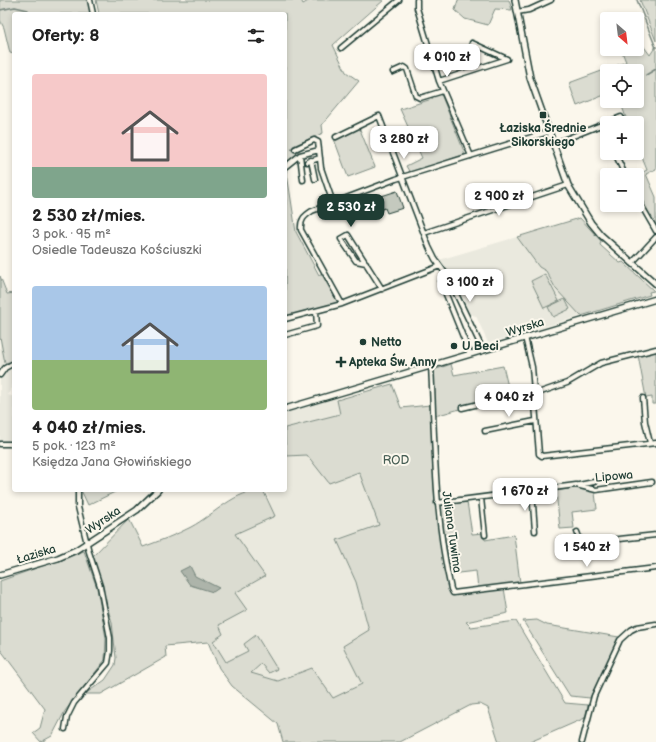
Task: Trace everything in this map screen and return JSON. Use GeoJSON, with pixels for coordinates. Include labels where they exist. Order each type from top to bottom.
{"type":"FeatureCollection","features":[{"type":"Feature","properties":{"kind":"street"},"geometry":{"type":"LineString","coordinates":[[90,0],[93,12]]}},
{"type":"Feature","properties":{"kind":"street"},"geometry":{"type":"LineString","coordinates":[[341,48],[399,0]]}},
{"type":"Feature","properties":{"kind":"street"},"geometry":{"type":"LineString","coordinates":[[417,0],[417,8],[443,91],[471,156]]}},
{"type":"Feature","properties":{"kind":"street"},"geometry":{"type":"LineString","coordinates":[[515,0],[530,78],[568,185],[591,223],[601,235],[656,286]]}},
{"type":"Feature","properties":{"kind":"street"},"geometry":{"type":"LineString","coordinates":[[517,12],[529,10],[551,0]]}},
{"type":"Feature","properties":{"kind":"street"},"geometry":{"type":"LineString","coordinates":[[440,82],[507,59],[472,43]]}},
{"type":"Feature","properties":{"kind":"street"},"geometry":{"type":"LineString","coordinates":[[393,72],[404,67],[407,68],[416,96],[420,98],[443,91]]}},
{"type":"Feature","properties":{"kind":"street"},"geometry":{"type":"LineString","coordinates":[[336,137],[378,116],[435,259],[448,277],[483,350]]}},
{"type":"Feature","properties":{"kind":"street"},"geometry":{"type":"LineString","coordinates":[[553,144],[600,125]]}},
{"type":"Feature","properties":{"kind":"street"},"geometry":{"type":"LineString","coordinates":[[342,304],[302,230],[300,223],[304,216],[312,211],[403,178],[548,132]]}},
{"type":"Feature","properties":{"kind":"street"},"geometry":{"type":"LineString","coordinates":[[295,149],[314,140],[318,142],[321,168],[333,203]]}},
{"type":"Feature","properties":{"kind":"street"},"geometry":{"type":"LineString","coordinates":[[287,165],[300,155],[319,150]]}},
{"type":"Feature","properties":{"kind":"street"},"geometry":{"type":"LineString","coordinates":[[300,155],[303,180]]}},
{"type":"Feature","properties":{"kind":"street"},"geometry":{"type":"LineString","coordinates":[[315,179],[309,161],[320,158]]}},
{"type":"Feature","properties":{"kind":"street"},"geometry":{"type":"LineString","coordinates":[[424,233],[568,185]]}},
{"type":"Feature","properties":{"kind":"street"},"geometry":{"type":"LineString","coordinates":[[644,210],[656,231]]}},
{"type":"Feature","properties":{"kind":"street"},"geometry":{"type":"LineString","coordinates":[[366,263],[356,261],[341,238],[348,235],[366,263],[382,289]]}},
{"type":"Feature","properties":{"kind":"street"},"geometry":{"type":"LineString","coordinates":[[632,263],[656,237]]}},
{"type":"Feature","properties":{"kind":"street"},"geometry":{"type":"LineString","coordinates":[[287,318],[342,304],[440,266]]}},
{"type":"Feature","properties":{"kind":"street"},"geometry":{"type":"LineString","coordinates":[[441,282],[470,354]]}},
{"type":"Feature","properties":{"kind":"street","name":"Wyrska"},"geometry":{"type":"LineString","coordinates":[[287,408],[525,337],[656,300]]}},
{"type":"Feature","properties":{"kind":"street"},"geometry":{"type":"LineString","coordinates":[[287,334],[317,326],[316,311]]}},
{"type":"Feature","properties":{"kind":"street"},"geometry":{"type":"LineString","coordinates":[[525,337],[532,367],[535,421],[539,454],[542,456],[656,443]]}},
{"type":"Feature","properties":{"kind":"street"},"geometry":{"type":"LineString","coordinates":[[462,408],[538,393],[567,383],[610,359],[656,349]]}},
{"type":"Feature","properties":{"kind":"street"},"geometry":{"type":"LineString","coordinates":[[0,375],[5,368],[12,364]]}},
{"type":"Feature","properties":{"kind":"street","name":"Juliana Tuwima"},"geometry":{"type":"LineString","coordinates":[[431,365],[437,503],[442,553],[453,593],[656,568]]}},
{"type":"Feature","properties":{"kind":"street"},"geometry":{"type":"LineString","coordinates":[[643,398],[645,422],[650,443]]}},
{"type":"Feature","properties":{"kind":"street"},"geometry":{"type":"LineString","coordinates":[[485,431],[535,421]]}},
{"type":"Feature","properties":{"kind":"street"},"geometry":{"type":"LineString","coordinates":[[0,444],[12,444]]}},
{"type":"Feature","properties":{"kind":"street"},"geometry":{"type":"LineString","coordinates":[[576,485],[594,482]]}},
{"type":"Feature","properties":{"kind":"street","name":"Lipowa"},"geometry":{"type":"LineString","coordinates":[[437,503],[576,485],[596,490],[652,482]]}},
{"type":"Feature","properties":{"kind":"street"},"geometry":{"type":"LineString","coordinates":[[532,491],[535,531]]}},
{"type":"Feature","properties":{"kind":"street"},"geometry":{"type":"LineString","coordinates":[[64,729],[67,717],[74,703],[108,663],[110,651],[110,638],[100,586],[87,544],[78,507],[78,492]]}},
{"type":"Feature","properties":{"kind":"street","name":"Wyrska"},"geometry":{"type":"LineString","coordinates":[[76,550],[137,510],[156,492]]}},
{"type":"Feature","properties":{"kind":"street"},"geometry":{"type":"LineString","coordinates":[[481,498],[485,535]]}},
{"type":"Feature","properties":{"kind":"street"},"geometry":{"type":"LineString","coordinates":[[577,532],[583,543],[656,535]]}},
{"type":"Feature","properties":{"kind":"street","name":"Łaziska"},"geometry":{"type":"LineString","coordinates":[[0,575],[58,558],[76,550]]}},
{"type":"Feature","properties":{"kind":"street"},"geometry":{"type":"LineString","coordinates":[[582,742],[594,696],[620,640],[631,630],[637,627],[656,624]]}},
{"type":"Feature","properties":{"kind":"shaded area"},"geometry":{"type":"Polygon","coordinates":[[[517,237],[581,316],[488,343],[476,316],[470,314],[456,283],[439,260],[517,237]]]}},
{"type":"Feature","properties":{"kind":"shaded area"},"geometry":{"type":"Polygon","coordinates":[[[0,337],[5,363],[12,361],[12,386],[8,395],[12,396],[12,446],[0,447],[0,337]]]}},
{"type":"Feature","properties":{"kind":"shaded area"},"geometry":{"type":"Polygon","coordinates":[[[337,398],[340,414],[287,427],[287,412],[337,398]]]}},
{"type":"Feature","properties":{"kind":"shaded area"},"geometry":{"type":"Polygon","coordinates":[[[307,455],[359,472],[379,525],[337,540],[356,582],[369,630],[362,683],[333,699],[312,668],[278,681],[250,673],[261,663],[277,669],[248,651],[226,662],[212,641],[223,634],[219,625],[235,593],[235,534],[274,516],[267,492],[287,492],[287,456],[307,455]]]}},
{"type":"Feature","properties":{"kind":"shaded area"},"geometry":{"type":"Polygon","coordinates":[[[190,566],[195,576],[219,588],[213,592],[190,585],[180,571],[190,566]]]}},
{"type":"Feature","properties":{"kind":"green space"},"geometry":{"type":"Polygon","coordinates":[[[0,0],[88,0],[91,12],[12,12],[12,54],[10,53],[4,28],[0,20],[0,0]]]}},
{"type":"Feature","properties":{"kind":"green space"},"geometry":{"type":"Polygon","coordinates":[[[96,0],[301,0],[303,4],[310,0],[384,0],[333,45],[346,72],[359,81],[322,125],[323,133],[293,146],[297,155],[287,162],[287,12],[99,12],[96,0]]]}},
{"type":"Feature","properties":{"kind":"green space"},"geometry":{"type":"Polygon","coordinates":[[[458,0],[509,0],[512,10],[495,9],[488,25],[465,19],[455,10],[458,0]]]}},
{"type":"Feature","properties":{"kind":"green space"},"geometry":{"type":"Polygon","coordinates":[[[640,0],[656,0],[656,41],[640,0]]]}},
{"type":"Feature","properties":{"kind":"green space"},"geometry":{"type":"Polygon","coordinates":[[[656,46],[656,169],[646,174],[656,197],[656,227],[644,204],[644,172],[647,170],[643,160],[644,116],[625,116],[623,108],[644,108],[644,64],[621,64],[626,62],[624,56],[644,56],[644,47],[650,55],[656,46]]]}},
{"type":"Feature","properties":{"kind":"green space"},"geometry":{"type":"Polygon","coordinates":[[[600,72],[600,97],[577,106],[569,83],[600,72]]]}},
{"type":"Feature","properties":{"kind":"green space"},"geometry":{"type":"Polygon","coordinates":[[[441,94],[465,154],[410,173],[406,166],[422,158],[400,109],[432,99],[433,95],[441,94]]]}},
{"type":"Feature","properties":{"kind":"green space"},"geometry":{"type":"Polygon","coordinates":[[[359,127],[375,167],[348,177],[334,139],[359,127]]]}},
{"type":"Feature","properties":{"kind":"green space"},"geometry":{"type":"Polygon","coordinates":[[[287,174],[296,232],[319,275],[322,273],[339,302],[287,316],[287,174]]]}},
{"type":"Feature","properties":{"kind":"green space"},"geometry":{"type":"Polygon","coordinates":[[[580,218],[601,241],[600,245],[620,263],[623,262],[654,291],[649,292],[650,295],[581,316],[556,289],[546,271],[539,267],[517,237],[580,218]]]}},
{"type":"Feature","properties":{"kind":"green space"},"geometry":{"type":"Polygon","coordinates":[[[545,274],[559,301],[544,308],[531,281],[545,274]]]}},
{"type":"Feature","properties":{"kind":"green space"},"geometry":{"type":"Polygon","coordinates":[[[0,276],[7,294],[12,293],[12,361],[5,363],[0,337],[0,276]]]}},
{"type":"Feature","properties":{"kind":"green space"},"geometry":{"type":"Polygon","coordinates":[[[565,299],[570,309],[553,317],[548,307],[565,299]]]}},
{"type":"Feature","properties":{"kind":"green space"},"geometry":{"type":"Polygon","coordinates":[[[656,350],[656,404],[652,404],[652,397],[646,398],[638,355],[656,350]]]}},
{"type":"Feature","properties":{"kind":"green space"},"geometry":{"type":"Polygon","coordinates":[[[451,364],[454,375],[503,366],[510,395],[435,416],[434,370],[451,364]]]}},
{"type":"Feature","properties":{"kind":"green space","name":"ROD"},"geometry":{"type":"Polygon","coordinates":[[[392,384],[401,408],[430,405],[435,504],[450,593],[504,588],[508,613],[466,622],[471,627],[516,621],[565,703],[588,705],[585,718],[530,742],[499,742],[488,708],[480,704],[471,705],[400,742],[283,742],[278,724],[232,686],[219,668],[208,642],[165,646],[166,657],[101,694],[85,694],[105,680],[115,665],[116,658],[112,622],[91,558],[129,519],[143,547],[191,527],[234,498],[250,492],[264,492],[275,516],[235,534],[265,576],[235,593],[247,610],[219,625],[223,634],[213,641],[226,662],[248,651],[244,644],[256,635],[277,669],[269,673],[261,664],[251,673],[278,681],[312,668],[333,698],[362,684],[343,646],[369,630],[356,582],[337,540],[379,525],[359,472],[329,483],[307,455],[287,456],[287,427],[340,414],[337,400],[392,384]]]}},
{"type":"Feature","properties":{"kind":"green space"},"geometry":{"type":"Polygon","coordinates":[[[587,486],[595,493],[597,509],[572,512],[574,528],[560,529],[556,491],[587,486]]]}},
{"type":"Feature","properties":{"kind":"green space"},"geometry":{"type":"Polygon","coordinates":[[[82,492],[115,492],[88,505],[82,492]]]}},
{"type":"Feature","properties":{"kind":"green space"},"geometry":{"type":"Polygon","coordinates":[[[467,502],[472,534],[483,533],[485,540],[514,535],[520,583],[478,589],[476,571],[450,574],[440,505],[467,502]]]}},
{"type":"Feature","properties":{"kind":"green space"},"geometry":{"type":"Polygon","coordinates":[[[84,551],[97,588],[106,638],[105,660],[65,711],[52,736],[41,742],[33,733],[40,728],[45,709],[0,649],[0,581],[84,551]]]}},
{"type":"Feature","properties":{"kind":"green space"},"geometry":{"type":"Polygon","coordinates":[[[537,620],[547,625],[619,637],[590,698],[570,696],[523,621],[537,620]]]}},
{"type":"Feature","properties":{"kind":"building"},"geometry":{"type":"Polygon","coordinates":[[[397,191],[403,208],[387,213],[385,208],[362,216],[360,210],[368,207],[366,201],[397,191]]]}},
{"type":"Feature","properties":{"kind":"waterway"},"geometry":{"type":"LineString","coordinates":[[637,0],[656,48]]}},
{"type":"Feature","properties":{"kind":"waterway"},"geometry":{"type":"LineString","coordinates":[[0,10],[15,7],[28,10]]}},
{"type":"Feature","properties":{"kind":"waterway"},"geometry":{"type":"LineString","coordinates":[[646,75],[656,69]]}},
{"type":"Feature","properties":{"kind":"place","name":"Łaziska Średnie Sikorskiego"},"geometry":{"type":"Point","coordinates":[543,115]}},
{"type":"Feature","properties":{"kind":"place","name":"Netto"},"geometry":{"type":"Point","coordinates":[363,342]}},
{"type":"Feature","properties":{"kind":"place","name":"U Beci"},"geometry":{"type":"Point","coordinates":[454,346]}},
{"type":"Feature","properties":{"kind":"place","name":"Apteka Św. Anny"},"geometry":{"type":"Point","coordinates":[341,362]}}]}
